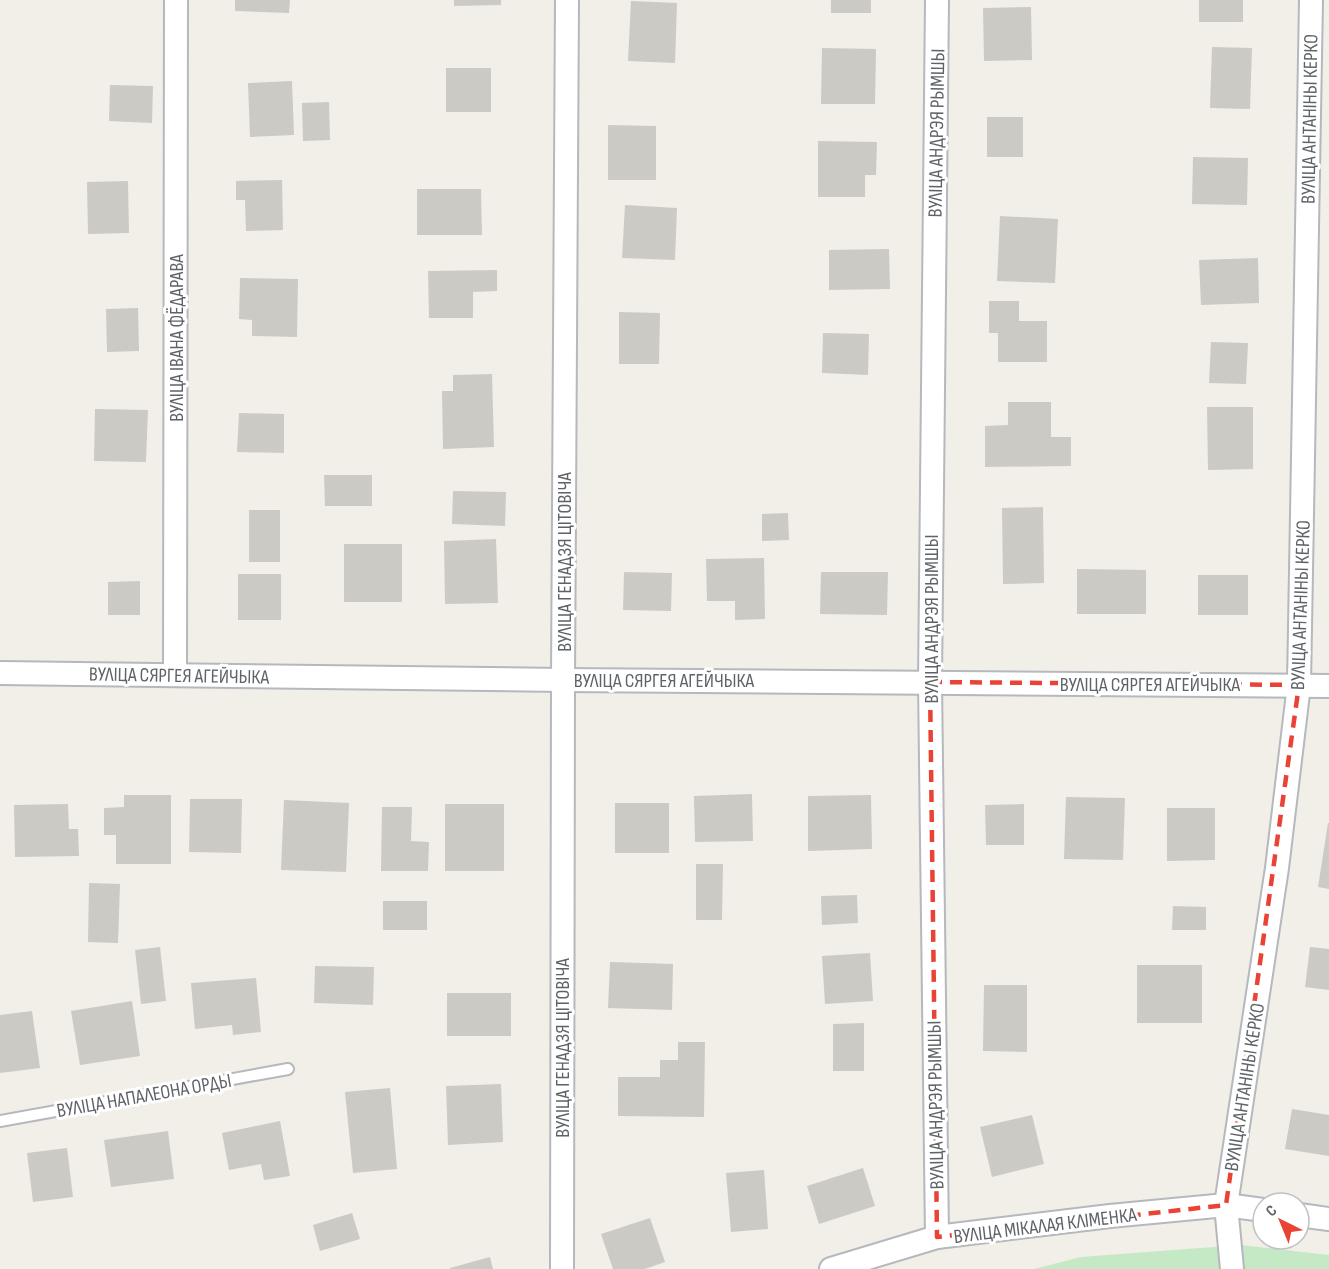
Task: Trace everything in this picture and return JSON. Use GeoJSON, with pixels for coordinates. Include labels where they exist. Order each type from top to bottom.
{"type":"FeatureCollection","features":[{"type":"Feature","properties":{"kind":"street","name":"ВУЛІЦА ІВАНА ФЁДАРАВА"},"geometry":{"type":"LineString","coordinates":[[175,675],[176,0]]}},
{"type":"Feature","properties":{"kind":"street","name":"ВУЛІЦА ГЕНАДЗЯ ЦІТОВІЧА"},"geometry":{"type":"LineString","coordinates":[[562,1269],[567,0]]}},
{"type":"Feature","properties":{"kind":"street","name":"ВУЛІЦА АНДРЭЯ РЫМШЫ"},"geometry":{"type":"LineString","coordinates":[[937,0],[930,682],[937,1238]]}},
{"type":"Feature","properties":{"kind":"street","name":"ВУЛІЦА АНТАНІНЫ КЕРКО"},"geometry":{"type":"LineString","coordinates":[[1232,1269],[1226,1205],[1277,868],[1299,685],[1311,0]]}},
{"type":"Feature","properties":{"kind":"street","name":"ВУЛІЦА СЯРГЕЯ АГЕЙЧЫКА"},"geometry":{"type":"LineString","coordinates":[[0,673],[1329,686]]}},
{"type":"Feature","properties":{"kind":"street","name":"ВУЛІЦА МІКАЛАЯ КЛІМЕНКА"},"geometry":{"type":"LineString","coordinates":[[831,1269],[937,1238],[1110,1216],[1226,1205],[1251,1208]]}},
{"type":"Feature","properties":{"kind":"street"},"geometry":{"type":"LineString","coordinates":[[1311,1217],[1329,1219]]}},
{"type":"Feature","properties":{"kind":"lane","name":"ВУЛІЦА НАПАЛЕОНА ОРДЫ"},"geometry":{"type":"LineString","coordinates":[[0,1121],[288,1069]]}},
{"type":"Feature","properties":{"kind":"highlighted area"},"geometry":{"type":"Polygon","coordinates":[[[930,682],[1299,685],[1226,1205],[937,1237],[930,682]]]}},
{"type":"Feature","properties":{"kind":"green space"},"geometry":{"type":"Polygon","coordinates":[[[1240,1245],[1251,1246],[1251,1251],[1293,1251],[1329,1255],[1329,1269],[1034,1269],[1081,1257],[1240,1245]]]}},
{"type":"Feature","properties":{"kind":"building"},"geometry":{"type":"Polygon","coordinates":[[[235,0],[290,0],[289,13],[235,11],[235,0]]]}},
{"type":"Feature","properties":{"kind":"building"},"geometry":{"type":"Polygon","coordinates":[[[454,0],[501,0],[501,5],[454,6],[454,0]]]}},
{"type":"Feature","properties":{"kind":"building"},"geometry":{"type":"Polygon","coordinates":[[[831,0],[871,0],[871,13],[831,13],[831,0]]]}},
{"type":"Feature","properties":{"kind":"building"},"geometry":{"type":"Polygon","coordinates":[[[1199,0],[1243,0],[1243,22],[1199,22],[1199,0]]]}},
{"type":"Feature","properties":{"kind":"building"},"geometry":{"type":"Polygon","coordinates":[[[631,1],[677,3],[675,63],[628,61],[631,1]]]}},
{"type":"Feature","properties":{"kind":"building"},"geometry":{"type":"Polygon","coordinates":[[[1031,7],[1032,60],[984,61],[983,8],[1031,7]]]}},
{"type":"Feature","properties":{"kind":"building"},"geometry":{"type":"Polygon","coordinates":[[[1212,47],[1252,48],[1250,109],[1210,108],[1212,47]]]}},
{"type":"Feature","properties":{"kind":"building"},"geometry":{"type":"Polygon","coordinates":[[[822,48],[876,49],[875,104],[821,104],[822,48]]]}},
{"type":"Feature","properties":{"kind":"building"},"geometry":{"type":"Polygon","coordinates":[[[446,68],[491,68],[491,112],[446,112],[446,68]]]}},
{"type":"Feature","properties":{"kind":"building"},"geometry":{"type":"Polygon","coordinates":[[[292,81],[294,135],[250,137],[248,83],[292,81]]]}},
{"type":"Feature","properties":{"kind":"building"},"geometry":{"type":"Polygon","coordinates":[[[110,85],[153,86],[152,123],[109,121],[110,85]]]}},
{"type":"Feature","properties":{"kind":"building"},"geometry":{"type":"Polygon","coordinates":[[[329,102],[330,140],[303,141],[302,103],[329,102]]]}},
{"type":"Feature","properties":{"kind":"building"},"geometry":{"type":"Polygon","coordinates":[[[987,117],[1023,117],[1023,157],[987,157],[987,117]]]}},
{"type":"Feature","properties":{"kind":"building"},"geometry":{"type":"Polygon","coordinates":[[[608,125],[656,126],[656,180],[608,180],[608,125]]]}},
{"type":"Feature","properties":{"kind":"building"},"geometry":{"type":"Polygon","coordinates":[[[818,141],[877,142],[876,175],[865,175],[865,197],[818,197],[818,141]]]}},
{"type":"Feature","properties":{"kind":"building"},"geometry":{"type":"Polygon","coordinates":[[[1193,157],[1248,158],[1247,205],[1192,204],[1193,157]]]}},
{"type":"Feature","properties":{"kind":"building"},"geometry":{"type":"Polygon","coordinates":[[[282,180],[283,230],[246,231],[245,200],[236,200],[236,181],[282,180]]]}},
{"type":"Feature","properties":{"kind":"building"},"geometry":{"type":"Polygon","coordinates":[[[128,181],[129,233],[88,234],[87,182],[128,181]]]}},
{"type":"Feature","properties":{"kind":"building"},"geometry":{"type":"Polygon","coordinates":[[[417,189],[481,189],[482,235],[417,235],[417,189]]]}},
{"type":"Feature","properties":{"kind":"building"},"geometry":{"type":"Polygon","coordinates":[[[625,205],[677,208],[675,260],[622,258],[625,205]]]}},
{"type":"Feature","properties":{"kind":"building"},"geometry":{"type":"Polygon","coordinates":[[[1000,216],[1058,219],[1055,283],[997,281],[1000,216]]]}},
{"type":"Feature","properties":{"kind":"building"},"geometry":{"type":"Polygon","coordinates":[[[889,249],[890,289],[829,290],[829,250],[889,249]]]}},
{"type":"Feature","properties":{"kind":"building"},"geometry":{"type":"Polygon","coordinates":[[[1258,258],[1259,303],[1201,305],[1199,260],[1258,258]]]}},
{"type":"Feature","properties":{"kind":"building"},"geometry":{"type":"Polygon","coordinates":[[[497,270],[497,291],[473,292],[473,318],[429,318],[428,271],[497,270]]]}},
{"type":"Feature","properties":{"kind":"building"},"geometry":{"type":"Polygon","coordinates":[[[240,278],[298,279],[297,337],[252,336],[252,320],[239,319],[240,278]]]}},
{"type":"Feature","properties":{"kind":"building"},"geometry":{"type":"Polygon","coordinates":[[[989,301],[1019,301],[1019,321],[1047,321],[1047,362],[998,362],[998,333],[989,333],[989,301]]]}},
{"type":"Feature","properties":{"kind":"building"},"geometry":{"type":"Polygon","coordinates":[[[138,308],[139,351],[107,352],[106,309],[138,308]]]}},
{"type":"Feature","properties":{"kind":"building"},"geometry":{"type":"Polygon","coordinates":[[[619,312],[660,313],[659,364],[619,364],[619,312]]]}},
{"type":"Feature","properties":{"kind":"building"},"geometry":{"type":"Polygon","coordinates":[[[823,333],[869,334],[868,375],[822,373],[823,333]]]}},
{"type":"Feature","properties":{"kind":"building"},"geometry":{"type":"Polygon","coordinates":[[[1211,342],[1248,343],[1246,384],[1209,383],[1211,342]]]}},
{"type":"Feature","properties":{"kind":"building"},"geometry":{"type":"Polygon","coordinates":[[[492,374],[494,447],[443,449],[442,391],[453,391],[453,375],[492,374]]]}},
{"type":"Feature","properties":{"kind":"building"},"geometry":{"type":"Polygon","coordinates":[[[1008,402],[1051,402],[1051,437],[1071,437],[1071,466],[985,467],[985,426],[1008,425],[1008,402]]]}},
{"type":"Feature","properties":{"kind":"building"},"geometry":{"type":"Polygon","coordinates":[[[1207,407],[1253,407],[1253,469],[1208,470],[1207,407]]]}},
{"type":"Feature","properties":{"kind":"building"},"geometry":{"type":"Polygon","coordinates":[[[95,409],[148,410],[146,462],[94,461],[95,409]]]}},
{"type":"Feature","properties":{"kind":"building"},"geometry":{"type":"Polygon","coordinates":[[[239,413],[284,414],[284,453],[237,452],[239,413]]]}},
{"type":"Feature","properties":{"kind":"building"},"geometry":{"type":"Polygon","coordinates":[[[324,475],[372,475],[372,506],[325,506],[324,475]]]}},
{"type":"Feature","properties":{"kind":"building"},"geometry":{"type":"Polygon","coordinates":[[[453,491],[506,492],[505,526],[452,524],[453,491]]]}},
{"type":"Feature","properties":{"kind":"building"},"geometry":{"type":"Polygon","coordinates":[[[1043,507],[1044,583],[1003,584],[1002,508],[1043,507]]]}},
{"type":"Feature","properties":{"kind":"building"},"geometry":{"type":"Polygon","coordinates":[[[249,510],[280,510],[280,562],[249,562],[249,510]]]}},
{"type":"Feature","properties":{"kind":"building"},"geometry":{"type":"Polygon","coordinates":[[[788,513],[789,540],[762,541],[762,514],[788,513]]]}},
{"type":"Feature","properties":{"kind":"building"},"geometry":{"type":"Polygon","coordinates":[[[496,539],[498,603],[445,604],[444,541],[496,539]]]}},
{"type":"Feature","properties":{"kind":"building"},"geometry":{"type":"Polygon","coordinates":[[[344,544],[402,544],[402,602],[344,602],[344,544]]]}},
{"type":"Feature","properties":{"kind":"building"},"geometry":{"type":"Polygon","coordinates":[[[764,558],[765,619],[735,620],[735,601],[707,601],[706,559],[764,558]]]}},
{"type":"Feature","properties":{"kind":"building"},"geometry":{"type":"Polygon","coordinates":[[[1077,569],[1146,570],[1146,614],[1077,614],[1077,569]]]}},
{"type":"Feature","properties":{"kind":"building"},"geometry":{"type":"Polygon","coordinates":[[[624,572],[672,573],[671,611],[623,610],[624,572]]]}},
{"type":"Feature","properties":{"kind":"building"},"geometry":{"type":"Polygon","coordinates":[[[821,572],[888,572],[887,615],[820,614],[821,572]]]}},
{"type":"Feature","properties":{"kind":"building"},"geometry":{"type":"Polygon","coordinates":[[[238,574],[281,574],[281,620],[238,620],[238,574]]]}},
{"type":"Feature","properties":{"kind":"building"},"geometry":{"type":"Polygon","coordinates":[[[1198,575],[1248,575],[1248,615],[1198,615],[1198,575]]]}},
{"type":"Feature","properties":{"kind":"building"},"geometry":{"type":"Polygon","coordinates":[[[140,581],[140,615],[108,615],[108,582],[140,581]]]}},
{"type":"Feature","properties":{"kind":"building"},"geometry":{"type":"Polygon","coordinates":[[[752,794],[753,841],[695,842],[694,796],[752,794]]]}},
{"type":"Feature","properties":{"kind":"building"},"geometry":{"type":"Polygon","coordinates":[[[124,795],[171,795],[171,864],[116,864],[116,835],[104,835],[104,808],[124,807],[124,795]]]}},
{"type":"Feature","properties":{"kind":"building"},"geometry":{"type":"Polygon","coordinates":[[[871,795],[872,849],[808,851],[808,796],[871,795]]]}},
{"type":"Feature","properties":{"kind":"building"},"geometry":{"type":"Polygon","coordinates":[[[1066,797],[1125,798],[1123,860],[1064,859],[1066,797]]]}},
{"type":"Feature","properties":{"kind":"building"},"geometry":{"type":"Polygon","coordinates":[[[190,799],[242,799],[241,853],[189,852],[190,799]]]}},
{"type":"Feature","properties":{"kind":"building"},"geometry":{"type":"Polygon","coordinates":[[[284,800],[349,803],[346,872],[281,870],[284,800]]]}},
{"type":"Feature","properties":{"kind":"building"},"geometry":{"type":"Polygon","coordinates":[[[615,803],[669,803],[669,853],[615,853],[615,803]]]}},
{"type":"Feature","properties":{"kind":"building"},"geometry":{"type":"Polygon","coordinates":[[[68,804],[69,829],[78,829],[79,856],[15,857],[14,805],[68,804]]]}},
{"type":"Feature","properties":{"kind":"building"},"geometry":{"type":"Polygon","coordinates":[[[445,804],[504,804],[504,871],[445,871],[445,804]]]}},
{"type":"Feature","properties":{"kind":"building"},"geometry":{"type":"Polygon","coordinates":[[[1024,804],[1024,845],[986,845],[985,805],[1024,804]]]}},
{"type":"Feature","properties":{"kind":"building"},"geometry":{"type":"Polygon","coordinates":[[[382,807],[412,807],[411,841],[429,842],[428,871],[381,871],[382,807]]]}},
{"type":"Feature","properties":{"kind":"building"},"geometry":{"type":"Polygon","coordinates":[[[1167,808],[1215,808],[1215,860],[1167,861],[1167,808]]]}},
{"type":"Feature","properties":{"kind":"building"},"geometry":{"type":"Polygon","coordinates":[[[1329,823],[1329,889],[1318,887],[1329,823]]]}},
{"type":"Feature","properties":{"kind":"building"},"geometry":{"type":"Polygon","coordinates":[[[696,864],[723,864],[722,920],[696,920],[696,864]]]}},
{"type":"Feature","properties":{"kind":"building"},"geometry":{"type":"Polygon","coordinates":[[[89,883],[120,884],[118,943],[88,942],[89,883]]]}},
{"type":"Feature","properties":{"kind":"building"},"geometry":{"type":"Polygon","coordinates":[[[857,895],[858,923],[822,925],[821,896],[857,895]]]}},
{"type":"Feature","properties":{"kind":"building"},"geometry":{"type":"Polygon","coordinates":[[[383,901],[427,901],[427,930],[383,930],[383,901]]]}},
{"type":"Feature","properties":{"kind":"building"},"geometry":{"type":"Polygon","coordinates":[[[1173,906],[1206,907],[1206,930],[1172,930],[1173,906]]]}},
{"type":"Feature","properties":{"kind":"building"},"geometry":{"type":"Polygon","coordinates":[[[160,947],[166,1001],[141,1004],[135,950],[160,947]]]}},
{"type":"Feature","properties":{"kind":"building"},"geometry":{"type":"Polygon","coordinates":[[[1310,947],[1329,949],[1329,990],[1305,987],[1310,947]]]}},
{"type":"Feature","properties":{"kind":"building"},"geometry":{"type":"Polygon","coordinates":[[[870,953],[873,1001],[825,1004],[822,956],[870,953]]]}},
{"type":"Feature","properties":{"kind":"building"},"geometry":{"type":"Polygon","coordinates":[[[610,962],[673,964],[672,1010],[608,1008],[610,962]]]}},
{"type":"Feature","properties":{"kind":"building"},"geometry":{"type":"Polygon","coordinates":[[[1137,965],[1202,965],[1202,1023],[1137,1023],[1137,965]]]}},
{"type":"Feature","properties":{"kind":"building"},"geometry":{"type":"Polygon","coordinates":[[[315,966],[374,967],[373,1005],[314,1003],[315,966]]]}},
{"type":"Feature","properties":{"kind":"building"},"geometry":{"type":"Polygon","coordinates":[[[256,978],[261,1032],[233,1035],[232,1025],[195,1029],[191,983],[256,978]]]}},
{"type":"Feature","properties":{"kind":"building"},"geometry":{"type":"Polygon","coordinates":[[[984,985],[1027,985],[1027,1052],[983,1051],[984,985]]]}},
{"type":"Feature","properties":{"kind":"building"},"geometry":{"type":"Polygon","coordinates":[[[447,993],[511,993],[511,1036],[447,1036],[447,993]]]}},
{"type":"Feature","properties":{"kind":"building"},"geometry":{"type":"Polygon","coordinates":[[[132,1001],[140,1056],[80,1065],[71,1011],[132,1001]]]}},
{"type":"Feature","properties":{"kind":"building"},"geometry":{"type":"Polygon","coordinates":[[[32,1011],[40,1068],[0,1073],[0,1015],[32,1011]]]}},
{"type":"Feature","properties":{"kind":"building"},"geometry":{"type":"Polygon","coordinates":[[[864,1023],[864,1071],[833,1071],[833,1024],[864,1023]]]}},
{"type":"Feature","properties":{"kind":"building"},"geometry":{"type":"Polygon","coordinates":[[[678,1042],[705,1042],[704,1117],[618,1116],[618,1077],[660,1077],[660,1060],[678,1060],[678,1042]]]}},
{"type":"Feature","properties":{"kind":"building"},"geometry":{"type":"Polygon","coordinates":[[[501,1084],[503,1142],[448,1145],[446,1086],[501,1084]]]}},
{"type":"Feature","properties":{"kind":"building"},"geometry":{"type":"Polygon","coordinates":[[[390,1088],[397,1169],[353,1173],[345,1092],[390,1088]]]}},
{"type":"Feature","properties":{"kind":"building"},"geometry":{"type":"Polygon","coordinates":[[[1292,1109],[1329,1115],[1329,1156],[1285,1149],[1292,1109]]]}},
{"type":"Feature","properties":{"kind":"building"},"geometry":{"type":"Polygon","coordinates":[[[1032,1115],[1044,1164],[992,1177],[980,1127],[1032,1115]]]}},
{"type":"Feature","properties":{"kind":"building"},"geometry":{"type":"Polygon","coordinates":[[[280,1121],[290,1176],[264,1180],[261,1164],[229,1170],[222,1133],[280,1121]]]}},
{"type":"Feature","properties":{"kind":"building"},"geometry":{"type":"Polygon","coordinates":[[[168,1131],[174,1179],[111,1187],[104,1140],[168,1131]]]}},
{"type":"Feature","properties":{"kind":"building"},"geometry":{"type":"Polygon","coordinates":[[[67,1148],[73,1197],[33,1202],[27,1153],[67,1148]]]}},
{"type":"Feature","properties":{"kind":"building"},"geometry":{"type":"Polygon","coordinates":[[[863,1168],[875,1206],[819,1224],[807,1186],[863,1168]]]}},
{"type":"Feature","properties":{"kind":"building"},"geometry":{"type":"Polygon","coordinates":[[[764,1170],[768,1229],[731,1232],[726,1173],[764,1170]]]}},
{"type":"Feature","properties":{"kind":"building"},"geometry":{"type":"Polygon","coordinates":[[[352,1213],[360,1239],[320,1251],[313,1225],[352,1213]]]}},
{"type":"Feature","properties":{"kind":"building"},"geometry":{"type":"Polygon","coordinates":[[[650,1218],[665,1262],[645,1269],[613,1269],[601,1234],[650,1218]]]}},
{"type":"Feature","properties":{"kind":"building"},"geometry":{"type":"Polygon","coordinates":[[[490,1257],[493,1269],[450,1269],[450,1268],[490,1257]]]}}]}
